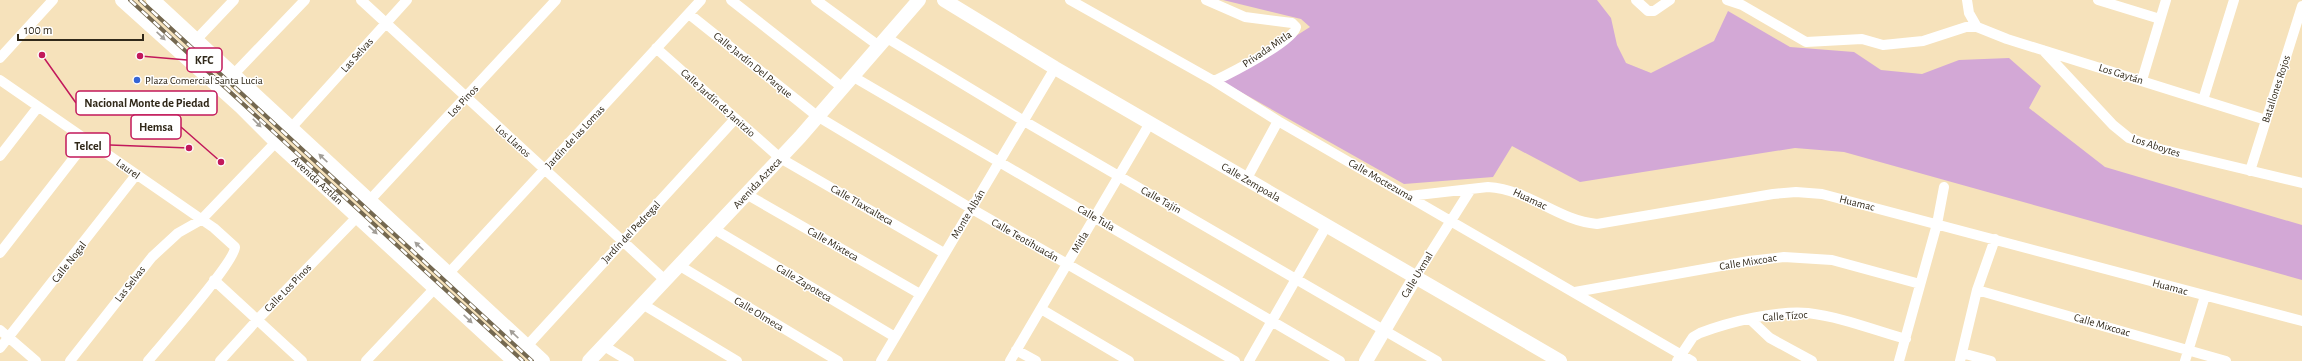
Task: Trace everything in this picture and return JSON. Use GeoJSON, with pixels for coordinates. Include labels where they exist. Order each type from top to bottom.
{"type":"FeatureCollection","features":[{"type":"Feature","properties":{"kind":"street"},"geometry":{"type":"LineString","coordinates":[[0,58],[53,0]]}},
{"type":"Feature","properties":{"kind":"street","name":"Avenida Aztlán"},"geometry":{"type":"LineString","coordinates":[[122,0],[222,90],[276,142],[514,361]]}},
{"type":"Feature","properties":{"kind":"street"},"geometry":{"type":"LineString","coordinates":[[196,40],[234,0]]}},
{"type":"Feature","properties":{"kind":"street"},"geometry":{"type":"LineString","coordinates":[[222,90],[233,75],[305,0]]}},
{"type":"Feature","properties":{"kind":"street","name":"Los Llanos"},"geometry":{"type":"LineString","coordinates":[[361,0],[666,281]]}},
{"type":"Feature","properties":{"kind":"street","name":"Las Selvas"},"geometry":{"type":"LineString","coordinates":[[291,128],[407,0]]}},
{"type":"Feature","properties":{"kind":"street","name":"Los Pinos"},"geometry":{"type":"LineString","coordinates":[[370,200],[556,0]]}},
{"type":"Feature","properties":{"kind":"street","name":"Jardín de las Lomas"},"geometry":{"type":"LineString","coordinates":[[448,274],[689,14],[700,0]]}},
{"type":"Feature","properties":{"kind":"street"},"geometry":{"type":"LineString","coordinates":[[731,0],[843,88]]}},
{"type":"Feature","properties":{"kind":"street","name":"Calle Tajín"},"geometry":{"type":"LineString","coordinates":[[816,0],[883,42],[1024,121],[1437,361]]}},
{"type":"Feature","properties":{"kind":"street","name":"Avenida Azteca"},"geometry":{"type":"LineString","coordinates":[[589,361],[644,305],[780,158],[919,0]]}},
{"type":"Feature","properties":{"kind":"street","name":"Calle Zempoala"},"geometry":{"type":"LineString","coordinates":[[944,0],[1055,68],[1416,276],[1560,361]]}},
{"type":"Feature","properties":{"kind":"street","name":"Calle Moctezuma"},"geometry":{"type":"LineString","coordinates":[[1070,0],[1214,81],[1278,121],[1450,222],[1575,292],[1679,358],[1692,361]]}},
{"type":"Feature","properties":{"kind":"street","name":"Privada Mitla"},"geometry":{"type":"LineString","coordinates":[[1206,0],[1245,17],[1292,22],[1296,27],[1294,34],[1278,45],[1214,81]]}},
{"type":"Feature","properties":{"kind":"street"},"geometry":{"type":"LineString","coordinates":[[1636,0],[1648,11],[1654,11],[1670,0]]}},
{"type":"Feature","properties":{"kind":"street"},"geometry":{"type":"LineString","coordinates":[[1727,0],[1742,5],[1806,42],[1862,39],[1883,45],[1922,41],[1966,27],[1977,27],[1969,13],[1967,0]]}},
{"type":"Feature","properties":{"kind":"street"},"geometry":{"type":"LineString","coordinates":[[2098,0],[2160,19]]}},
{"type":"Feature","properties":{"kind":"street"},"geometry":{"type":"LineString","coordinates":[[2142,80],[2166,0]]}},
{"type":"Feature","properties":{"kind":"street"},"geometry":{"type":"LineString","coordinates":[[2203,100],[2234,0]]}},
{"type":"Feature","properties":{"kind":"street","name":"Avenida Aztlán"},"geometry":{"type":"LineString","coordinates":[[159,2],[233,75],[543,361]]}},
{"type":"Feature","properties":{"kind":"street","name":"Batallones Rojos"},"geometry":{"type":"LineString","coordinates":[[2250,171],[2302,6]]}},
{"type":"Feature","properties":{"kind":"street","name":"Calle Jardín Del Parque"},"geometry":{"type":"LineString","coordinates":[[689,14],[817,116]]}},
{"type":"Feature","properties":{"kind":"street","name":"Los Gaytán"},"geometry":{"type":"LineString","coordinates":[[1977,27],[2043,50],[2266,120]]}},
{"type":"Feature","properties":{"kind":"street","name":"Calle Jardín de Janitzio"},"geometry":{"type":"LineString","coordinates":[[656,48],[780,158]]}},
{"type":"Feature","properties":{"kind":"street","name":"Los Aboytes"},"geometry":{"type":"LineString","coordinates":[[2043,50],[2113,125],[2129,138],[2160,149],[2302,183]]}},
{"type":"Feature","properties":{"kind":"street","name":"Monte Albán"},"geometry":{"type":"LineString","coordinates":[[881,361],[1055,68]]}},
{"type":"Feature","properties":{"kind":"street","name":"Calle Tula"},"geometry":{"type":"LineString","coordinates":[[852,76],[1340,361]]}},
{"type":"Feature","properties":{"kind":"street","name":"Laurel"},"geometry":{"type":"LineString","coordinates":[[0,80],[230,241],[234,246],[232,256],[214,280]]}},
{"type":"Feature","properties":{"kind":"street"},"geometry":{"type":"LineString","coordinates":[[0,156],[38,108]]}},
{"type":"Feature","properties":{"kind":"street","name":"Calle Teotihuacán"},"geometry":{"type":"LineString","coordinates":[[817,116],[972,209],[1234,361]]}},
{"type":"Feature","properties":{"kind":"street","name":"Jardín del Pedregal"},"geometry":{"type":"LineString","coordinates":[[527,346],[735,119]]}},
{"type":"Feature","properties":{"kind":"street"},"geometry":{"type":"LineString","coordinates":[[1247,178],[1278,121]]}},
{"type":"Feature","properties":{"kind":"street","name":"Mitla"},"geometry":{"type":"LineString","coordinates":[[1010,361],[1150,123]]}},
{"type":"Feature","properties":{"kind":"street"},"geometry":{"type":"LineString","coordinates":[[0,254],[87,141]]}},
{"type":"Feature","properties":{"kind":"street","name":"Las Selvas"},"geometry":{"type":"LineString","coordinates":[[70,361],[152,257],[178,233],[201,220],[276,142]]}},
{"type":"Feature","properties":{"kind":"street","name":"Calle Tlaxcalteca"},"geometry":{"type":"LineString","coordinates":[[780,158],[944,253]]}},
{"type":"Feature","properties":{"kind":"street","name":"Calle Nogal"},"geometry":{"type":"LineString","coordinates":[[0,348],[9,339],[136,175]]}},
{"type":"Feature","properties":{"kind":"street","name":"Huamac"},"geometry":{"type":"LineString","coordinates":[[1408,196],[1488,187],[1514,191],[1577,220],[1597,224],[1772,194],[1796,192],[1843,198],[2302,321]]}},
{"type":"Feature","properties":{"kind":"street"},"geometry":{"type":"LineString","coordinates":[[1899,361],[1937,224],[1944,187]]}},
{"type":"Feature","properties":{"kind":"street","name":"Calle Uxmal"},"geometry":{"type":"LineString","coordinates":[[1366,361],[1416,276],[1471,189]]}},
{"type":"Feature","properties":{"kind":"street","name":"Calle Mixteca"},"geometry":{"type":"LineString","coordinates":[[746,194],[920,294]]}},
{"type":"Feature","properties":{"kind":"street","name":"Calle Los Pinos"},"geometry":{"type":"LineString","coordinates":[[220,361],[258,319],[358,216]]}},
{"type":"Feature","properties":{"kind":"street"},"geometry":{"type":"LineString","coordinates":[[1250,361],[1327,225]]}},
{"type":"Feature","properties":{"kind":"street","name":"Calle Zapoteca"},"geometry":{"type":"LineString","coordinates":[[714,229],[895,337]]}},
{"type":"Feature","properties":{"kind":"street"},"geometry":{"type":"LineString","coordinates":[[1991,361],[1961,357],[1978,290],[1995,239]]}},
{"type":"Feature","properties":{"kind":"street","name":"Calle Mixcoac"},"geometry":{"type":"LineString","coordinates":[[1575,292],[1749,261],[1784,257],[1832,260],[1920,284]]}},
{"type":"Feature","properties":{"kind":"street","name":"Calle Olmeca"},"geometry":{"type":"LineString","coordinates":[[680,266],[838,361]]}},
{"type":"Feature","properties":{"kind":"street"},"geometry":{"type":"LineString","coordinates":[[148,361],[214,280],[302,361]]}},
{"type":"Feature","properties":{"kind":"street"},"geometry":{"type":"LineString","coordinates":[[366,361],[435,288]]}},
{"type":"Feature","properties":{"kind":"street","name":"Calle Mixcoac"},"geometry":{"type":"LineString","coordinates":[[1978,290],[2226,361]]}},
{"type":"Feature","properties":{"kind":"street"},"geometry":{"type":"LineString","coordinates":[[2185,361],[2205,296]]}},
{"type":"Feature","properties":{"kind":"street"},"geometry":{"type":"LineString","coordinates":[[644,305],[736,361]]}},
{"type":"Feature","properties":{"kind":"street"},"geometry":{"type":"LineString","coordinates":[[1041,309],[1129,361]]}},
{"type":"Feature","properties":{"kind":"street","name":"Calle Tízoc"},"geometry":{"type":"LineString","coordinates":[[1679,358],[1693,337],[1700,333],[1775,315],[1806,313],[1842,320],[1906,339]]}},
{"type":"Feature","properties":{"kind":"street"},"geometry":{"type":"LineString","coordinates":[[1750,320],[1774,340],[1812,361]]}},
{"type":"Feature","properties":{"kind":"street"},"geometry":{"type":"LineString","coordinates":[[0,330],[36,361]]}},
{"type":"Feature","properties":{"kind":"street"},"geometry":{"type":"LineString","coordinates":[[604,346],[629,361]]}},
{"type":"Feature","properties":{"kind":"street"},"geometry":{"type":"LineString","coordinates":[[1016,350],[1036,361]]}},
{"type":"Feature","properties":{"kind":"shaded area"},"geometry":{"type":"Polygon","coordinates":[[[1223,0],[1597,0],[1611,18],[1617,45],[1626,63],[1651,73],[1714,41],[1728,11],[1790,47],[1854,52],[1881,70],[1922,74],[1959,60],[2009,58],[2041,86],[2029,108],[2105,167],[2302,225],[2302,280],[1844,152],[1795,148],[1580,182],[1512,146],[1493,177],[1404,184],[1223,82],[1310,27],[1301,19],[1223,0]]]}},
{"type":"Feature","properties":{"kind":"railway"},"geometry":{"type":"LineString","coordinates":[[130,0],[523,361]]}},
{"type":"Feature","properties":{"kind":"railway"},"geometry":{"type":"LineString","coordinates":[[140,0],[532,361]]}},
{"type":"Feature","properties":{"kind":"place","name":"Nacional Monte de Piedad"},"geometry":{"type":"Point","coordinates":[42,55]}},
{"type":"Feature","properties":{"kind":"place","name":"KFC"},"geometry":{"type":"Point","coordinates":[140,56]}},
{"type":"Feature","properties":{"kind":"place","name":"Plaza Comercial Santa Lucia"},"geometry":{"type":"Point","coordinates":[137,80]}},
{"type":"Feature","properties":{"kind":"place","name":"Telcel"},"geometry":{"type":"Point","coordinates":[189,148]}},
{"type":"Feature","properties":{"kind":"place","name":"Hemsa"},"geometry":{"type":"Point","coordinates":[221,162]}}]}
